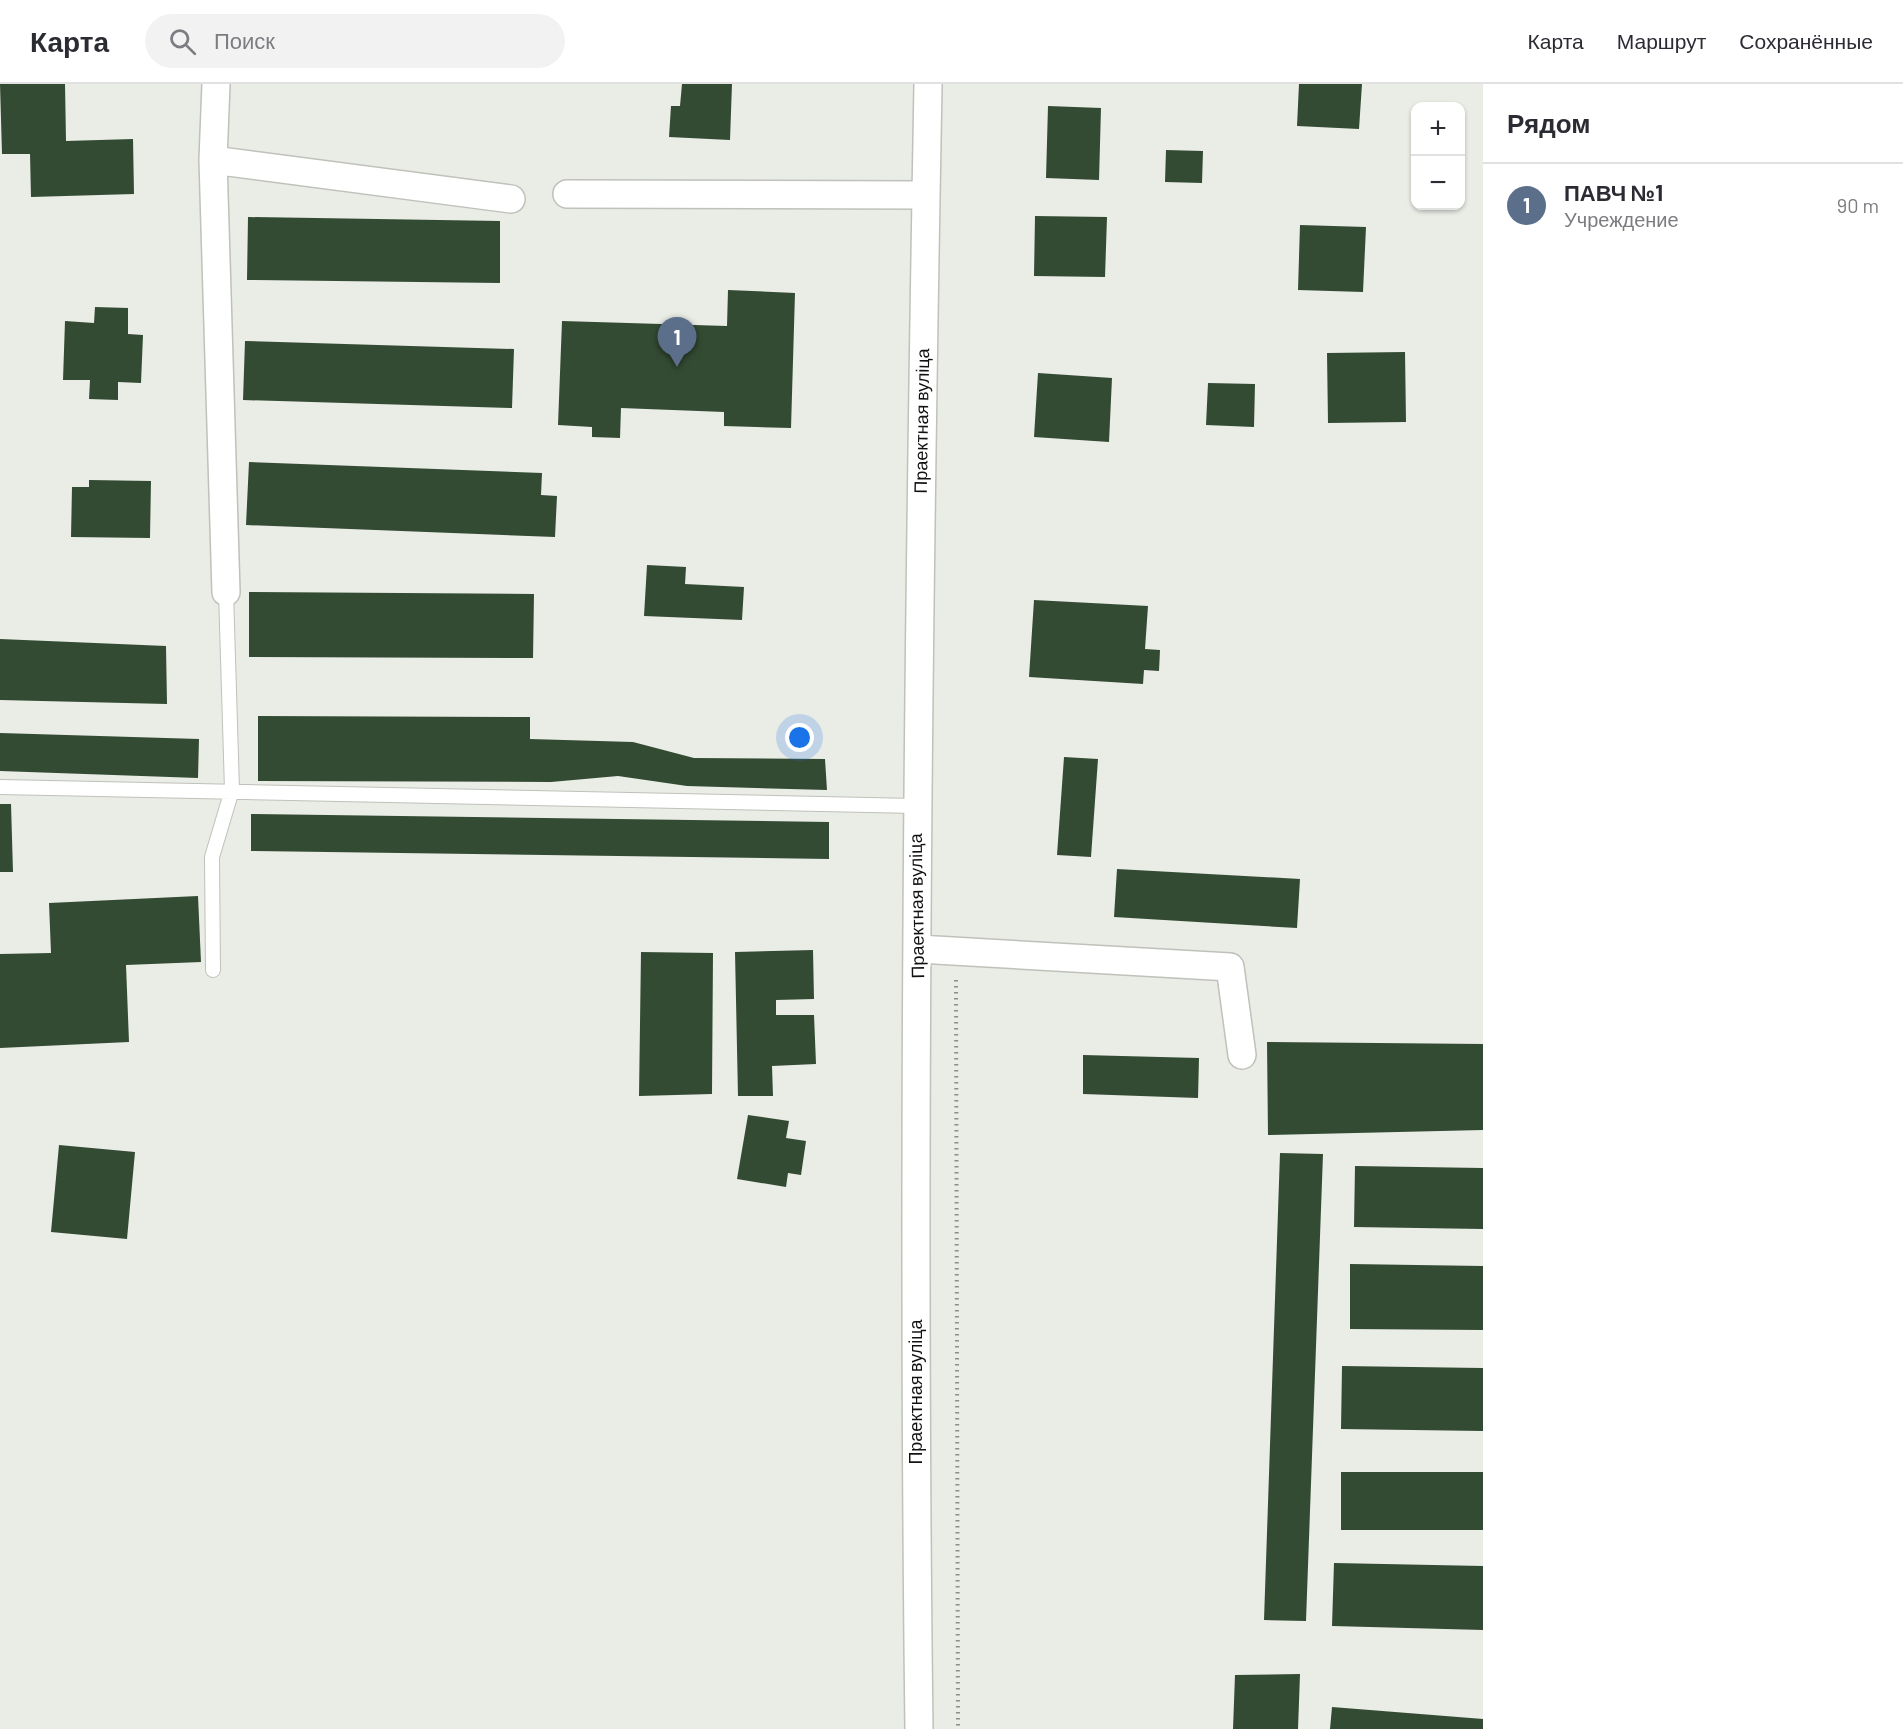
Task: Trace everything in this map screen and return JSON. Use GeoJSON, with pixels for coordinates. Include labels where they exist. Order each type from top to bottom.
{"type":"FeatureCollection","features":[{"type":"Feature","properties":{"kind":"street"},"geometry":{"type":"LineString","coordinates":[[216,84],[213,160],[226,592]]}},
{"type":"Feature","properties":{"kind":"street","name":"Праектная вуліца"},"geometry":{"type":"LineString","coordinates":[[919,1729],[916,1485],[918,949],[916,806],[928,84]]}},
{"type":"Feature","properties":{"kind":"street"},"geometry":{"type":"LineString","coordinates":[[213,160],[511,199]]}},
{"type":"Feature","properties":{"kind":"street"},"geometry":{"type":"LineString","coordinates":[[567,194],[926,195]]}},
{"type":"Feature","properties":{"kind":"street"},"geometry":{"type":"LineString","coordinates":[[918,949],[1230,967],[1242,1055]]}},
{"type":"Feature","properties":{"kind":"lane"},"geometry":{"type":"LineString","coordinates":[[213,970],[212,857],[232,790],[226,592]]}},
{"type":"Feature","properties":{"kind":"lane"},"geometry":{"type":"LineString","coordinates":[[0,787],[232,790],[916,806]]}},
{"type":"Feature","properties":{"kind":"path"},"geometry":{"type":"LineString","coordinates":[[956,951],[958,1729]]}},
{"type":"Feature","properties":{"kind":"building"},"geometry":{"type":"Polygon","coordinates":[[[0,84],[65,84],[66,141],[133,139],[134,194],[31,197],[30,154],[2,154],[0,84]]]}},
{"type":"Feature","properties":{"kind":"building"},"geometry":{"type":"Polygon","coordinates":[[[682,84],[732,84],[730,140],[669,137],[671,106],[680,106],[682,84]]]}},
{"type":"Feature","properties":{"kind":"building"},"geometry":{"type":"Polygon","coordinates":[[[1299,84],[1362,84],[1359,129],[1297,126],[1299,84]]]}},
{"type":"Feature","properties":{"kind":"building"},"geometry":{"type":"Polygon","coordinates":[[[1048,106],[1101,108],[1099,180],[1046,178],[1048,106]]]}},
{"type":"Feature","properties":{"kind":"building"},"geometry":{"type":"Polygon","coordinates":[[[1166,150],[1203,151],[1202,183],[1165,182],[1166,150]]]}},
{"type":"Feature","properties":{"kind":"building"},"geometry":{"type":"Polygon","coordinates":[[[1035,216],[1107,217],[1105,277],[1034,276],[1035,216]]]}},
{"type":"Feature","properties":{"kind":"building"},"geometry":{"type":"Polygon","coordinates":[[[248,217],[500,221],[500,283],[247,280],[248,217]]]}},
{"type":"Feature","properties":{"kind":"building"},"geometry":{"type":"Polygon","coordinates":[[[1300,225],[1366,227],[1363,292],[1298,290],[1300,225]]]}},
{"type":"Feature","properties":{"kind":"building"},"geometry":{"type":"Polygon","coordinates":[[[728,290],[795,293],[791,428],[724,426],[724,412],[621,408],[620,438],[592,437],[592,427],[558,425],[562,321],[727,326],[728,290]]]}},
{"type":"Feature","properties":{"kind":"building"},"geometry":{"type":"Polygon","coordinates":[[[95,307],[128,308],[128,334],[143,335],[141,383],[118,382],[118,400],[89,399],[90,380],[63,380],[65,321],[94,323],[95,307]]]}},
{"type":"Feature","properties":{"kind":"building"},"geometry":{"type":"Polygon","coordinates":[[[245,341],[514,349],[512,408],[243,400],[245,341]]]}},
{"type":"Feature","properties":{"kind":"building"},"geometry":{"type":"Polygon","coordinates":[[[1405,352],[1406,422],[1328,423],[1327,353],[1405,352]]]}},
{"type":"Feature","properties":{"kind":"building"},"geometry":{"type":"Polygon","coordinates":[[[1038,373],[1112,378],[1109,442],[1034,437],[1038,373]]]}},
{"type":"Feature","properties":{"kind":"building"},"geometry":{"type":"Polygon","coordinates":[[[1208,383],[1255,384],[1254,427],[1206,425],[1208,383]]]}},
{"type":"Feature","properties":{"kind":"building"},"geometry":{"type":"Polygon","coordinates":[[[249,462],[542,473],[541,495],[557,496],[555,537],[246,525],[249,462]]]}},
{"type":"Feature","properties":{"kind":"building"},"geometry":{"type":"Polygon","coordinates":[[[89,480],[151,481],[150,538],[71,537],[72,487],[89,487],[89,480]]]}},
{"type":"Feature","properties":{"kind":"building"},"geometry":{"type":"Polygon","coordinates":[[[647,565],[686,567],[685,584],[744,587],[742,620],[644,616],[647,565]]]}},
{"type":"Feature","properties":{"kind":"building"},"geometry":{"type":"Polygon","coordinates":[[[249,592],[534,594],[533,658],[249,657],[249,592]]]}},
{"type":"Feature","properties":{"kind":"building"},"geometry":{"type":"Polygon","coordinates":[[[1034,600],[1148,606],[1145,649],[1160,650],[1159,671],[1144,670],[1143,684],[1029,677],[1034,600]]]}},
{"type":"Feature","properties":{"kind":"building"},"geometry":{"type":"Polygon","coordinates":[[[0,639],[166,646],[167,704],[0,700],[0,639]]]}},
{"type":"Feature","properties":{"kind":"building"},"geometry":{"type":"Polygon","coordinates":[[[258,716],[530,717],[530,739],[633,742],[694,758],[825,759],[827,790],[687,786],[618,776],[551,782],[258,781],[258,716]]]}},
{"type":"Feature","properties":{"kind":"building"},"geometry":{"type":"Polygon","coordinates":[[[0,733],[199,739],[198,778],[0,771],[0,733]]]}},
{"type":"Feature","properties":{"kind":"building"},"geometry":{"type":"Polygon","coordinates":[[[1064,757],[1098,759],[1091,857],[1057,855],[1064,757]]]}},
{"type":"Feature","properties":{"kind":"building"},"geometry":{"type":"Polygon","coordinates":[[[0,804],[11,804],[13,872],[0,872],[0,804]]]}},
{"type":"Feature","properties":{"kind":"building"},"geometry":{"type":"Polygon","coordinates":[[[251,814],[829,822],[829,859],[251,851],[251,814]]]}},
{"type":"Feature","properties":{"kind":"building"},"geometry":{"type":"Polygon","coordinates":[[[1117,869],[1300,879],[1297,928],[1114,917],[1117,869]]]}},
{"type":"Feature","properties":{"kind":"building"},"geometry":{"type":"Polygon","coordinates":[[[198,896],[201,962],[126,965],[129,1042],[0,1048],[0,954],[51,953],[49,903],[198,896]]]}},
{"type":"Feature","properties":{"kind":"building"},"geometry":{"type":"Polygon","coordinates":[[[813,950],[814,999],[776,1000],[776,1015],[814,1015],[816,1064],[772,1066],[773,1096],[738,1096],[735,952],[813,950]]]}},
{"type":"Feature","properties":{"kind":"building"},"geometry":{"type":"Polygon","coordinates":[[[641,952],[713,953],[712,1094],[639,1096],[641,952]]]}},
{"type":"Feature","properties":{"kind":"building"},"geometry":{"type":"Polygon","coordinates":[[[1267,1042],[1483,1044],[1483,1130],[1268,1135],[1267,1042]]]}},
{"type":"Feature","properties":{"kind":"building"},"geometry":{"type":"Polygon","coordinates":[[[1083,1055],[1199,1058],[1198,1098],[1083,1094],[1083,1055]]]}},
{"type":"Feature","properties":{"kind":"building"},"geometry":{"type":"Polygon","coordinates":[[[748,1115],[789,1121],[786,1138],[806,1141],[801,1175],[788,1173],[786,1187],[737,1179],[748,1115]]]}},
{"type":"Feature","properties":{"kind":"building"},"geometry":{"type":"Polygon","coordinates":[[[59,1145],[135,1152],[127,1239],[51,1232],[59,1145]]]}},
{"type":"Feature","properties":{"kind":"building"},"geometry":{"type":"Polygon","coordinates":[[[1280,1153],[1323,1154],[1306,1621],[1264,1620],[1280,1153]]]}},
{"type":"Feature","properties":{"kind":"building"},"geometry":{"type":"Polygon","coordinates":[[[1355,1166],[1483,1168],[1483,1229],[1354,1227],[1355,1166]]]}},
{"type":"Feature","properties":{"kind":"building"},"geometry":{"type":"Polygon","coordinates":[[[1350,1264],[1483,1266],[1483,1330],[1350,1329],[1350,1264]]]}},
{"type":"Feature","properties":{"kind":"building"},"geometry":{"type":"Polygon","coordinates":[[[1342,1366],[1483,1368],[1483,1431],[1341,1429],[1342,1366]]]}},
{"type":"Feature","properties":{"kind":"building"},"geometry":{"type":"Polygon","coordinates":[[[1341,1472],[1483,1472],[1483,1530],[1341,1530],[1341,1472]]]}},
{"type":"Feature","properties":{"kind":"building"},"geometry":{"type":"Polygon","coordinates":[[[1334,1563],[1483,1566],[1483,1630],[1332,1626],[1334,1563]]]}},
{"type":"Feature","properties":{"kind":"building"},"geometry":{"type":"Polygon","coordinates":[[[1300,1674],[1298,1729],[1233,1729],[1235,1675],[1300,1674]]]}},
{"type":"Feature","properties":{"kind":"building"},"geometry":{"type":"Polygon","coordinates":[[[1332,1707],[1483,1719],[1483,1729],[1330,1729],[1332,1707]]]}},
{"type":"Feature","properties":{"kind":"place","name":"ПАВЧ №1"},"geometry":{"type":"Point","coordinates":[677,367]}}]}
